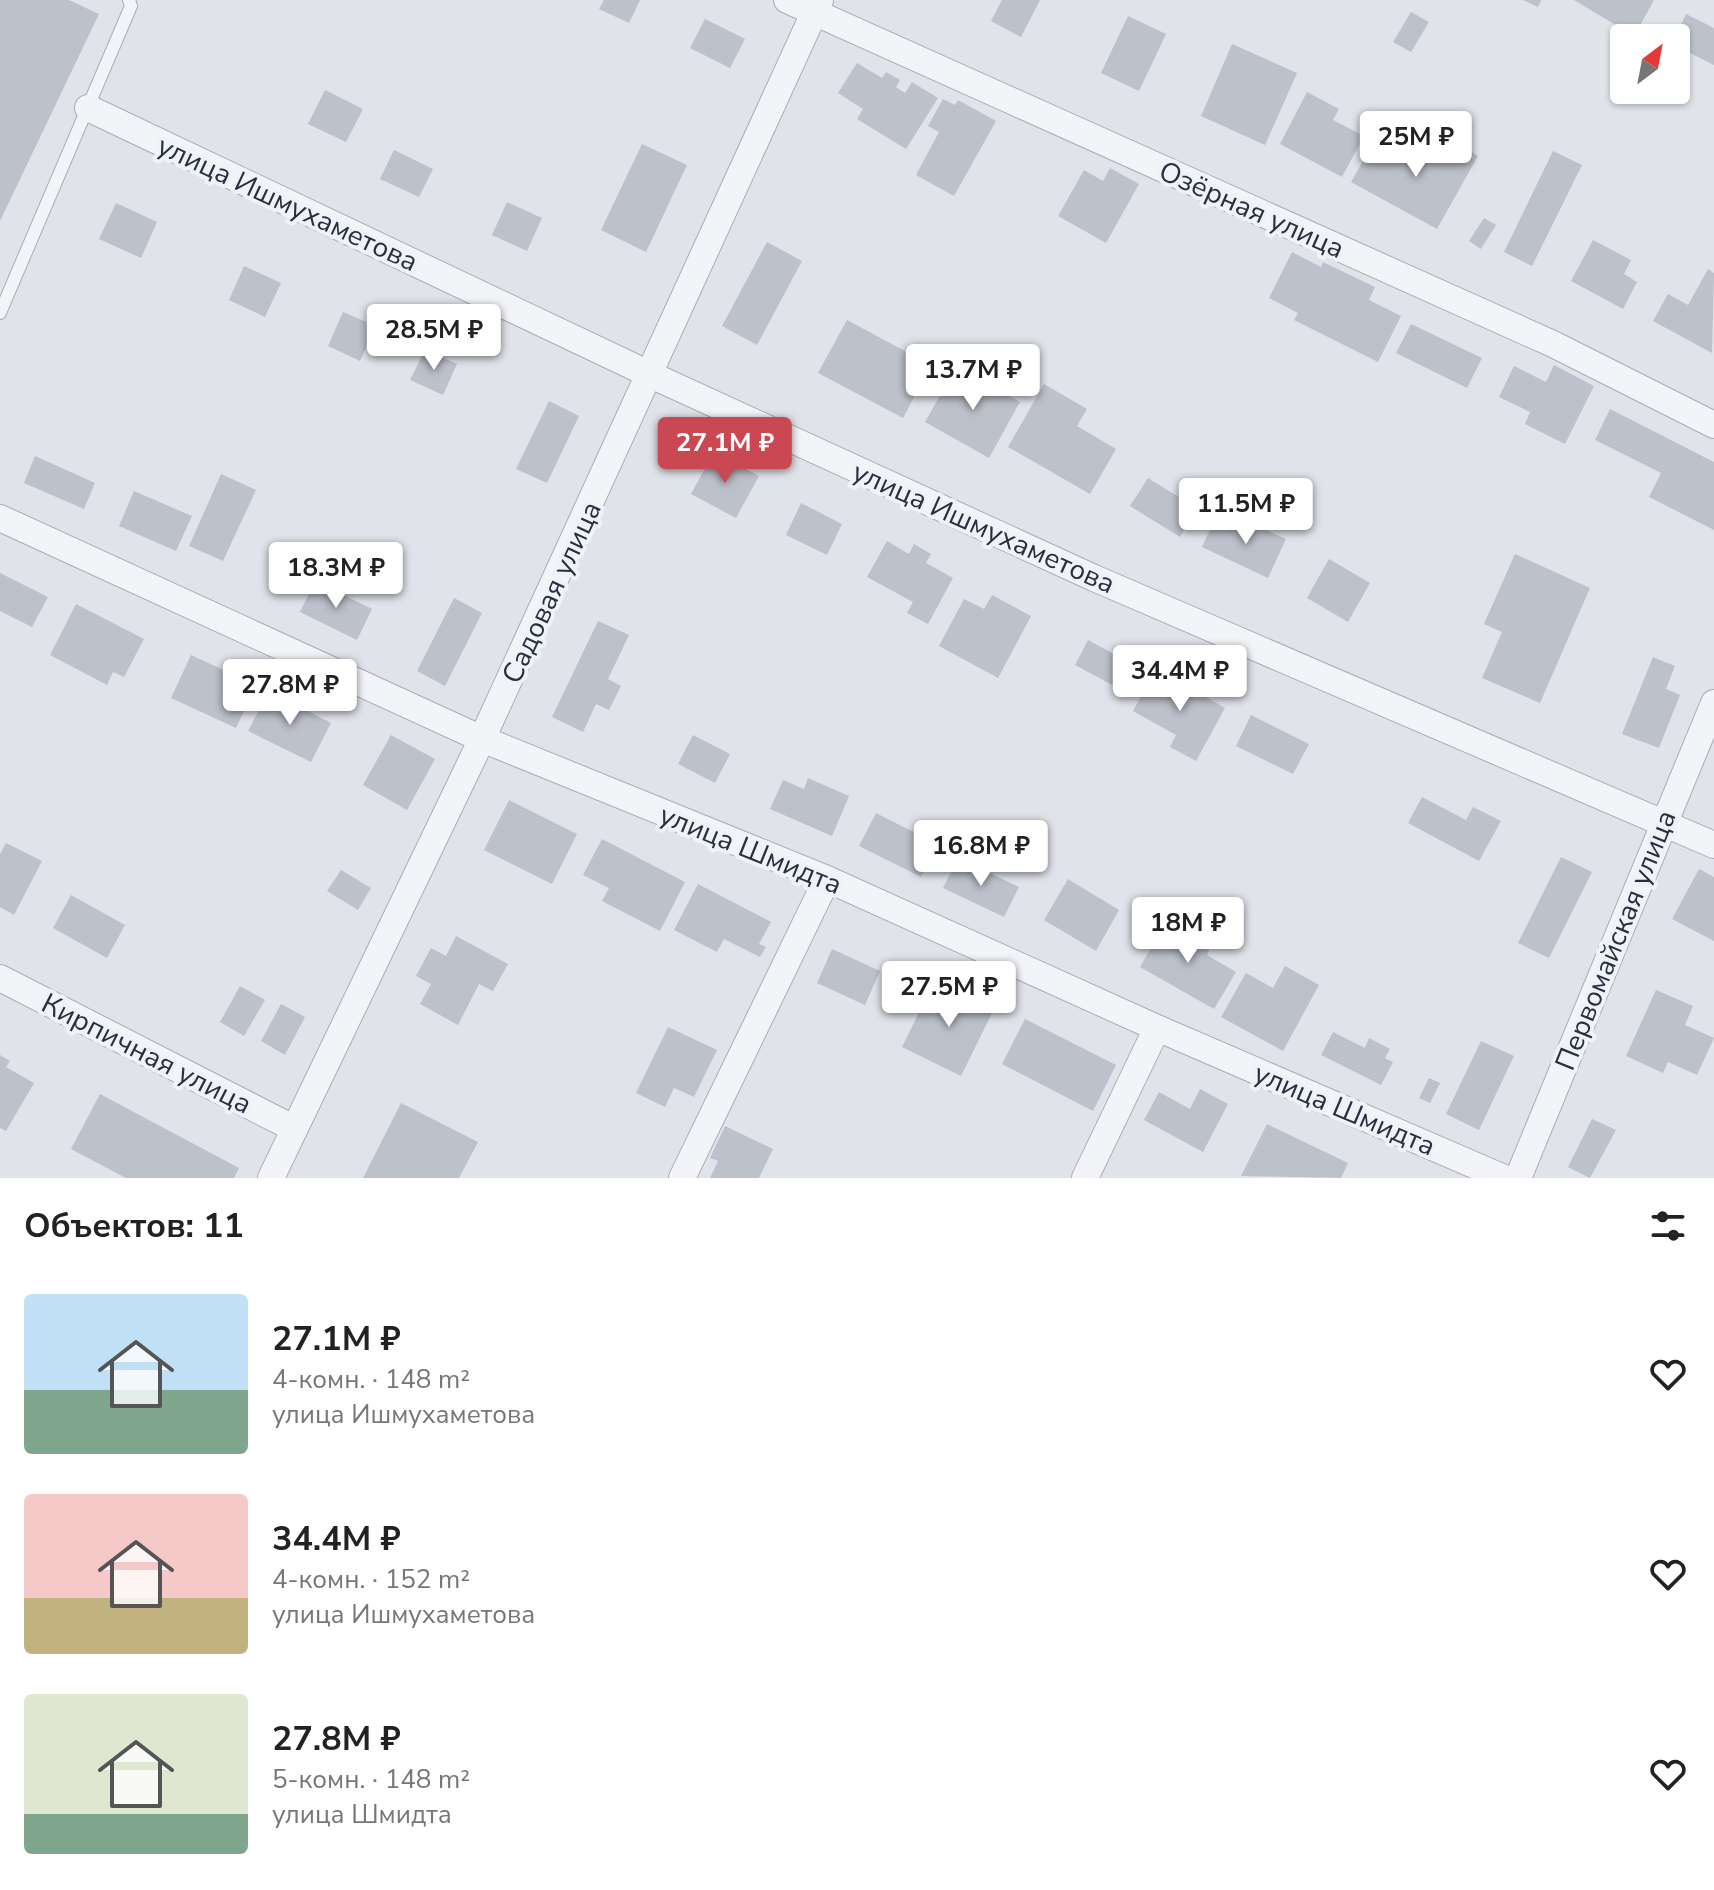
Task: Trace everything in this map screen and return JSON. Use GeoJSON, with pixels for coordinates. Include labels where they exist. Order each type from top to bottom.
{"type":"FeatureCollection","features":[{"type":"Feature","properties":{"kind":"street","name":"Озёрная улица"},"geometry":{"type":"LineString","coordinates":[[787,0],[817,6],[1553,344],[1714,425]]}},
{"type":"Feature","properties":{"kind":"street","name":"Садовая улица"},"geometry":{"type":"LineString","coordinates":[[271,1178],[482,739],[651,375],[817,6]]}},
{"type":"Feature","properties":{"kind":"street","name":"улица Ишмухаметова"},"geometry":{"type":"LineString","coordinates":[[88,108],[651,375],[1094,578],[1714,845]]}},
{"type":"Feature","properties":{"kind":"street","name":"улица Шмидта"},"geometry":{"type":"LineString","coordinates":[[0,518],[482,739],[827,879],[1157,1028],[1504,1178]]}},
{"type":"Feature","properties":{"kind":"street","name":"Первомайская улица"},"geometry":{"type":"LineString","coordinates":[[1518,1178],[1662,822],[1714,703]]}},
{"type":"Feature","properties":{"kind":"street"},"geometry":{"type":"LineString","coordinates":[[682,1178],[827,879]]}},
{"type":"Feature","properties":{"kind":"street","name":"Кирпичная улица"},"geometry":{"type":"LineString","coordinates":[[0,978],[293,1128]]}},
{"type":"Feature","properties":{"kind":"street"},"geometry":{"type":"LineString","coordinates":[[1085,1178],[1157,1028]]}},
{"type":"Feature","properties":{"kind":"lane"},"geometry":{"type":"LineString","coordinates":[[0,313],[131,6],[129,0]]}},
{"type":"Feature","properties":{"kind":"building"},"geometry":{"type":"Polygon","coordinates":[[[0,0],[69,0],[99,14],[0,221],[0,0]]]}},
{"type":"Feature","properties":{"kind":"building"},"geometry":{"type":"Polygon","coordinates":[[[604,0],[640,0],[629,23],[599,9],[604,0]]]}},
{"type":"Feature","properties":{"kind":"building"},"geometry":{"type":"Polygon","coordinates":[[[1002,0],[1040,0],[1021,37],[991,21],[1002,0]]]}},
{"type":"Feature","properties":{"kind":"building"},"geometry":{"type":"Polygon","coordinates":[[[1523,0],[1541,0],[1538,7],[1523,0]]]}},
{"type":"Feature","properties":{"kind":"building"},"geometry":{"type":"Polygon","coordinates":[[[1574,0],[1654,0],[1641,24],[1614,24],[1574,0]]]}},
{"type":"Feature","properties":{"kind":"building"},"geometry":{"type":"Polygon","coordinates":[[[1411,12],[1429,22],[1411,52],[1393,42],[1411,12]]]}},
{"type":"Feature","properties":{"kind":"building"},"geometry":{"type":"Polygon","coordinates":[[[1686,14],[1714,28],[1714,65],[1690,53],[1690,24],[1681,24],[1686,14]]]}},
{"type":"Feature","properties":{"kind":"building"},"geometry":{"type":"Polygon","coordinates":[[[1128,16],[1166,34],[1139,91],[1101,73],[1128,16]]]}},
{"type":"Feature","properties":{"kind":"building"},"geometry":{"type":"Polygon","coordinates":[[[705,19],[745,39],[730,68],[690,48],[705,19]]]}},
{"type":"Feature","properties":{"kind":"building"},"geometry":{"type":"Polygon","coordinates":[[[1232,44],[1297,73],[1265,145],[1201,116],[1232,44]]]}},
{"type":"Feature","properties":{"kind":"building"},"geometry":{"type":"Polygon","coordinates":[[[857,63],[882,78],[886,72],[900,80],[896,87],[905,93],[912,82],[938,98],[906,149],[857,119],[863,109],[838,93],[857,63]]]}},
{"type":"Feature","properties":{"kind":"building"},"geometry":{"type":"Polygon","coordinates":[[[325,90],[363,109],[346,142],[308,124],[325,90]]]}},
{"type":"Feature","properties":{"kind":"building"},"geometry":{"type":"Polygon","coordinates":[[[1307,92],[1339,109],[1333,120],[1364,136],[1342,177],[1280,144],[1307,92]]]}},
{"type":"Feature","properties":{"kind":"building"},"geometry":{"type":"Polygon","coordinates":[[[943,99],[955,105],[958,100],[996,121],[954,196],[916,175],[939,132],[928,126],[943,99]]]}},
{"type":"Feature","properties":{"kind":"building"},"geometry":{"type":"Polygon","coordinates":[[[1374,141],[1392,152],[1396,145],[1418,158],[1425,147],[1445,158],[1453,142],[1478,156],[1437,229],[1351,182],[1374,141]]]}},
{"type":"Feature","properties":{"kind":"building"},"geometry":{"type":"Polygon","coordinates":[[[642,144],[687,165],[646,252],[601,230],[642,144]]]}},
{"type":"Feature","properties":{"kind":"building"},"geometry":{"type":"Polygon","coordinates":[[[394,150],[433,169],[419,197],[380,179],[394,150]]]}},
{"type":"Feature","properties":{"kind":"building"},"geometry":{"type":"Polygon","coordinates":[[[1553,151],[1582,165],[1532,266],[1504,252],[1553,151]]]}},
{"type":"Feature","properties":{"kind":"building"},"geometry":{"type":"Polygon","coordinates":[[[1110,168],[1139,184],[1106,243],[1058,216],[1084,170],[1103,181],[1110,168]]]}},
{"type":"Feature","properties":{"kind":"building"},"geometry":{"type":"Polygon","coordinates":[[[507,202],[542,218],[527,251],[492,235],[507,202]]]}},
{"type":"Feature","properties":{"kind":"building"},"geometry":{"type":"Polygon","coordinates":[[[116,203],[157,222],[141,258],[99,239],[116,203]]]}},
{"type":"Feature","properties":{"kind":"building"},"geometry":{"type":"Polygon","coordinates":[[[1484,218],[1496,225],[1481,249],[1469,241],[1484,218]]]}},
{"type":"Feature","properties":{"kind":"building"},"geometry":{"type":"Polygon","coordinates":[[[1593,240],[1631,260],[1624,274],[1637,282],[1623,309],[1571,281],[1593,240]]]}},
{"type":"Feature","properties":{"kind":"building"},"geometry":{"type":"Polygon","coordinates":[[[767,242],[802,261],[757,345],[722,326],[767,242]]]}},
{"type":"Feature","properties":{"kind":"building"},"geometry":{"type":"Polygon","coordinates":[[[1292,252],[1321,267],[1323,262],[1375,287],[1369,300],[1401,316],[1378,362],[1294,320],[1298,313],[1269,298],[1292,252]]]}},
{"type":"Feature","properties":{"kind":"building"},"geometry":{"type":"Polygon","coordinates":[[[244,266],[281,283],[265,317],[229,300],[244,266]]]}},
{"type":"Feature","properties":{"kind":"building"},"geometry":{"type":"Polygon","coordinates":[[[1708,269],[1714,273],[1712,353],[1653,321],[1668,294],[1688,305],[1708,269]]]}},
{"type":"Feature","properties":{"kind":"building"},"geometry":{"type":"Polygon","coordinates":[[[343,312],[376,326],[360,361],[328,346],[343,312]]]}},
{"type":"Feature","properties":{"kind":"building"},"geometry":{"type":"Polygon","coordinates":[[[847,320],[931,365],[903,418],[818,373],[847,320]]]}},
{"type":"Feature","properties":{"kind":"building"},"geometry":{"type":"Polygon","coordinates":[[[1411,324],[1482,358],[1467,388],[1396,353],[1411,324]]]}},
{"type":"Feature","properties":{"kind":"building"},"geometry":{"type":"Polygon","coordinates":[[[425,350],[457,364],[443,395],[410,380],[425,350]]]}},
{"type":"Feature","properties":{"kind":"building"},"geometry":{"type":"Polygon","coordinates":[[[1554,365],[1594,386],[1565,444],[1525,424],[1530,412],[1499,397],[1514,366],[1546,382],[1554,365]]]}},
{"type":"Feature","properties":{"kind":"building"},"geometry":{"type":"Polygon","coordinates":[[[957,366],[1020,402],[989,458],[925,422],[957,366]]]}},
{"type":"Feature","properties":{"kind":"building"},"geometry":{"type":"Polygon","coordinates":[[[1044,384],[1087,409],[1077,426],[1116,449],[1090,494],[1008,447],[1044,384]]]}},
{"type":"Feature","properties":{"kind":"building"},"geometry":{"type":"Polygon","coordinates":[[[549,401],[579,416],[547,483],[516,469],[549,401]]]}},
{"type":"Feature","properties":{"kind":"building"},"geometry":{"type":"Polygon","coordinates":[[[1610,409],[1714,462],[1714,530],[1649,497],[1661,473],[1595,440],[1610,409]]]}},
{"type":"Feature","properties":{"kind":"building"},"geometry":{"type":"Polygon","coordinates":[[[714,452],[759,476],[736,518],[691,494],[714,452]]]}},
{"type":"Feature","properties":{"kind":"building"},"geometry":{"type":"Polygon","coordinates":[[[35,456],[95,483],[84,509],[24,483],[35,456]]]}},
{"type":"Feature","properties":{"kind":"building"},"geometry":{"type":"Polygon","coordinates":[[[221,474],[256,490],[223,561],[189,546],[221,474]]]}},
{"type":"Feature","properties":{"kind":"building"},"geometry":{"type":"Polygon","coordinates":[[[1148,478],[1198,509],[1180,537],[1130,506],[1148,478]]]}},
{"type":"Feature","properties":{"kind":"building"},"geometry":{"type":"Polygon","coordinates":[[[134,491],[192,516],[176,551],[119,526],[134,491]]]}},
{"type":"Feature","properties":{"kind":"building"},"geometry":{"type":"Polygon","coordinates":[[[801,503],[842,524],[827,555],[786,535],[801,503]]]}},
{"type":"Feature","properties":{"kind":"building"},"geometry":{"type":"Polygon","coordinates":[[[1238,517],[1286,539],[1268,578],[1202,547],[1214,521],[1232,529],[1238,517]]]}},
{"type":"Feature","properties":{"kind":"building"},"geometry":{"type":"Polygon","coordinates":[[[887,541],[909,554],[914,544],[931,554],[926,563],[953,578],[928,624],[907,613],[913,602],[867,577],[887,541]]]}},
{"type":"Feature","properties":{"kind":"building"},"geometry":{"type":"Polygon","coordinates":[[[1515,554],[1590,588],[1540,703],[1482,678],[1502,632],[1484,624],[1515,554]]]}},
{"type":"Feature","properties":{"kind":"building"},"geometry":{"type":"Polygon","coordinates":[[[1329,559],[1370,583],[1348,622],[1307,598],[1329,559]]]}},
{"type":"Feature","properties":{"kind":"building"},"geometry":{"type":"Polygon","coordinates":[[[0,573],[48,597],[32,627],[0,611],[0,573]]]}},
{"type":"Feature","properties":{"kind":"building"},"geometry":{"type":"Polygon","coordinates":[[[315,581],[372,609],[357,640],[300,612],[315,581]]]}},
{"type":"Feature","properties":{"kind":"building"},"geometry":{"type":"Polygon","coordinates":[[[992,595],[1031,616],[998,678],[939,646],[964,599],[984,609],[992,595]]]}},
{"type":"Feature","properties":{"kind":"building"},"geometry":{"type":"Polygon","coordinates":[[[454,598],[482,613],[445,686],[417,671],[454,598]]]}},
{"type":"Feature","properties":{"kind":"building"},"geometry":{"type":"Polygon","coordinates":[[[76,604],[144,639],[124,677],[113,672],[107,685],[50,655],[76,604]]]}},
{"type":"Feature","properties":{"kind":"building"},"geometry":{"type":"Polygon","coordinates":[[[598,621],[629,635],[608,679],[621,686],[609,710],[596,704],[583,732],[552,717],[598,621]]]}},
{"type":"Feature","properties":{"kind":"building"},"geometry":{"type":"Polygon","coordinates":[[[1088,640],[1131,663],[1118,688],[1075,665],[1088,640]]]}},
{"type":"Feature","properties":{"kind":"building"},"geometry":{"type":"Polygon","coordinates":[[[191,655],[256,685],[236,728],[171,698],[191,655]]]}},
{"type":"Feature","properties":{"kind":"building"},"geometry":{"type":"Polygon","coordinates":[[[1653,657],[1675,666],[1666,689],[1680,695],[1659,748],[1622,734],[1653,657]]]}},
{"type":"Feature","properties":{"kind":"building"},"geometry":{"type":"Polygon","coordinates":[[[1156,669],[1225,708],[1196,761],[1170,747],[1176,735],[1133,711],[1156,669]]]}},
{"type":"Feature","properties":{"kind":"building"},"geometry":{"type":"Polygon","coordinates":[[[269,691],[331,723],[311,762],[248,731],[269,691]]]}},
{"type":"Feature","properties":{"kind":"building"},"geometry":{"type":"Polygon","coordinates":[[[1251,715],[1309,744],[1293,774],[1236,746],[1251,715]]]}},
{"type":"Feature","properties":{"kind":"building"},"geometry":{"type":"Polygon","coordinates":[[[391,735],[435,759],[407,810],[363,785],[391,735]]]}},
{"type":"Feature","properties":{"kind":"building"},"geometry":{"type":"Polygon","coordinates":[[[693,735],[730,754],[715,783],[678,764],[693,735]]]}},
{"type":"Feature","properties":{"kind":"building"},"geometry":{"type":"Polygon","coordinates":[[[808,778],[849,796],[832,836],[770,809],[783,780],[804,789],[808,778]]]}},
{"type":"Feature","properties":{"kind":"building"},"geometry":{"type":"Polygon","coordinates":[[[1422,797],[1466,820],[1473,807],[1501,821],[1479,861],[1408,823],[1422,797]]]}},
{"type":"Feature","properties":{"kind":"building"},"geometry":{"type":"Polygon","coordinates":[[[509,800],[577,834],[552,884],[484,850],[509,800]]]}},
{"type":"Feature","properties":{"kind":"building"},"geometry":{"type":"Polygon","coordinates":[[[876,813],[937,844],[921,877],[859,846],[876,813]]]}},
{"type":"Feature","properties":{"kind":"building"},"geometry":{"type":"Polygon","coordinates":[[[602,839],[685,882],[660,931],[602,901],[609,888],[583,875],[602,839]]]}},
{"type":"Feature","properties":{"kind":"building"},"geometry":{"type":"Polygon","coordinates":[[[6,843],[42,861],[14,915],[0,907],[0,854],[6,843]]]}},
{"type":"Feature","properties":{"kind":"building"},"geometry":{"type":"Polygon","coordinates":[[[1561,857],[1592,872],[1549,958],[1518,943],[1561,857]]]}},
{"type":"Feature","properties":{"kind":"building"},"geometry":{"type":"Polygon","coordinates":[[[958,858],[1019,887],[1004,917],[943,888],[958,858]]]}},
{"type":"Feature","properties":{"kind":"building"},"geometry":{"type":"Polygon","coordinates":[[[1699,869],[1714,877],[1714,941],[1672,919],[1699,869]]]}},
{"type":"Feature","properties":{"kind":"building"},"geometry":{"type":"Polygon","coordinates":[[[341,870],[371,888],[358,910],[327,891],[341,870]]]}},
{"type":"Feature","properties":{"kind":"building"},"geometry":{"type":"Polygon","coordinates":[[[1068,879],[1119,910],[1096,951],[1044,920],[1068,879]]]}},
{"type":"Feature","properties":{"kind":"building"},"geometry":{"type":"Polygon","coordinates":[[[698,884],[771,922],[759,944],[766,947],[760,957],[724,939],[717,952],[674,930],[698,884]]]}},
{"type":"Feature","properties":{"kind":"building"},"geometry":{"type":"Polygon","coordinates":[[[71,895],[125,925],[107,958],[53,928],[71,895]]]}},
{"type":"Feature","properties":{"kind":"building"},"geometry":{"type":"Polygon","coordinates":[[[1167,920],[1211,946],[1207,955],[1236,972],[1214,1009],[1140,967],[1167,920]]]}},
{"type":"Feature","properties":{"kind":"building"},"geometry":{"type":"Polygon","coordinates":[[[456,936],[508,964],[493,991],[479,984],[458,1025],[420,1004],[431,984],[416,976],[431,948],[446,956],[456,936]]]}},
{"type":"Feature","properties":{"kind":"building"},"geometry":{"type":"Polygon","coordinates":[[[832,949],[880,971],[865,1005],[817,983],[832,949]]]}},
{"type":"Feature","properties":{"kind":"building"},"geometry":{"type":"Polygon","coordinates":[[[1285,966],[1319,985],[1283,1051],[1221,1017],[1246,973],[1273,988],[1285,966]]]}},
{"type":"Feature","properties":{"kind":"building"},"geometry":{"type":"Polygon","coordinates":[[[951,984],[996,1005],[961,1076],[902,1047],[929,992],[944,1000],[951,984]]]}},
{"type":"Feature","properties":{"kind":"building"},"geometry":{"type":"Polygon","coordinates":[[[240,986],[265,1000],[244,1036],[220,1022],[240,986]]]}},
{"type":"Feature","properties":{"kind":"building"},"geometry":{"type":"Polygon","coordinates":[[[1656,990],[1693,1006],[1685,1025],[1714,1038],[1697,1075],[1668,1062],[1663,1073],[1626,1056],[1656,990]]]}},
{"type":"Feature","properties":{"kind":"building"},"geometry":{"type":"Polygon","coordinates":[[[281,1004],[305,1017],[285,1055],[261,1041],[281,1004]]]}},
{"type":"Feature","properties":{"kind":"building"},"geometry":{"type":"Polygon","coordinates":[[[1025,1019],[1116,1065],[1093,1111],[1002,1064],[1025,1019]]]}},
{"type":"Feature","properties":{"kind":"building"},"geometry":{"type":"Polygon","coordinates":[[[668,1027],[717,1050],[694,1097],[674,1088],[665,1107],[636,1093],[668,1027]]]}},
{"type":"Feature","properties":{"kind":"building"},"geometry":{"type":"Polygon","coordinates":[[[1333,1032],[1365,1048],[1369,1038],[1390,1049],[1385,1058],[1393,1062],[1381,1085],[1321,1055],[1333,1032]]]}},
{"type":"Feature","properties":{"kind":"building"},"geometry":{"type":"Polygon","coordinates":[[[1481,1041],[1514,1056],[1479,1130],[1446,1114],[1481,1041]]]}},
{"type":"Feature","properties":{"kind":"building"},"geometry":{"type":"Polygon","coordinates":[[[0,1055],[10,1061],[6,1067],[34,1083],[6,1131],[0,1128],[0,1055]]]}},
{"type":"Feature","properties":{"kind":"building"},"geometry":{"type":"Polygon","coordinates":[[[1429,1078],[1440,1083],[1430,1103],[1419,1098],[1429,1078]]]}},
{"type":"Feature","properties":{"kind":"building"},"geometry":{"type":"Polygon","coordinates":[[[1200,1089],[1228,1104],[1203,1152],[1144,1120],[1159,1092],[1190,1109],[1200,1089]]]}},
{"type":"Feature","properties":{"kind":"building"},"geometry":{"type":"Polygon","coordinates":[[[100,1094],[239,1168],[234,1178],[126,1178],[71,1149],[100,1094]]]}},
{"type":"Feature","properties":{"kind":"building"},"geometry":{"type":"Polygon","coordinates":[[[401,1103],[478,1142],[459,1178],[363,1178],[401,1103]]]}},
{"type":"Feature","properties":{"kind":"building"},"geometry":{"type":"Polygon","coordinates":[[[1592,1119],[1616,1130],[1590,1178],[1568,1167],[1592,1119]]]}},
{"type":"Feature","properties":{"kind":"building"},"geometry":{"type":"Polygon","coordinates":[[[1267,1124],[1348,1163],[1341,1178],[1241,1176],[1267,1124]]]}},
{"type":"Feature","properties":{"kind":"building"},"geometry":{"type":"Polygon","coordinates":[[[725,1126],[773,1149],[759,1178],[710,1178],[718,1161],[710,1158],[725,1126]]]}}]}
